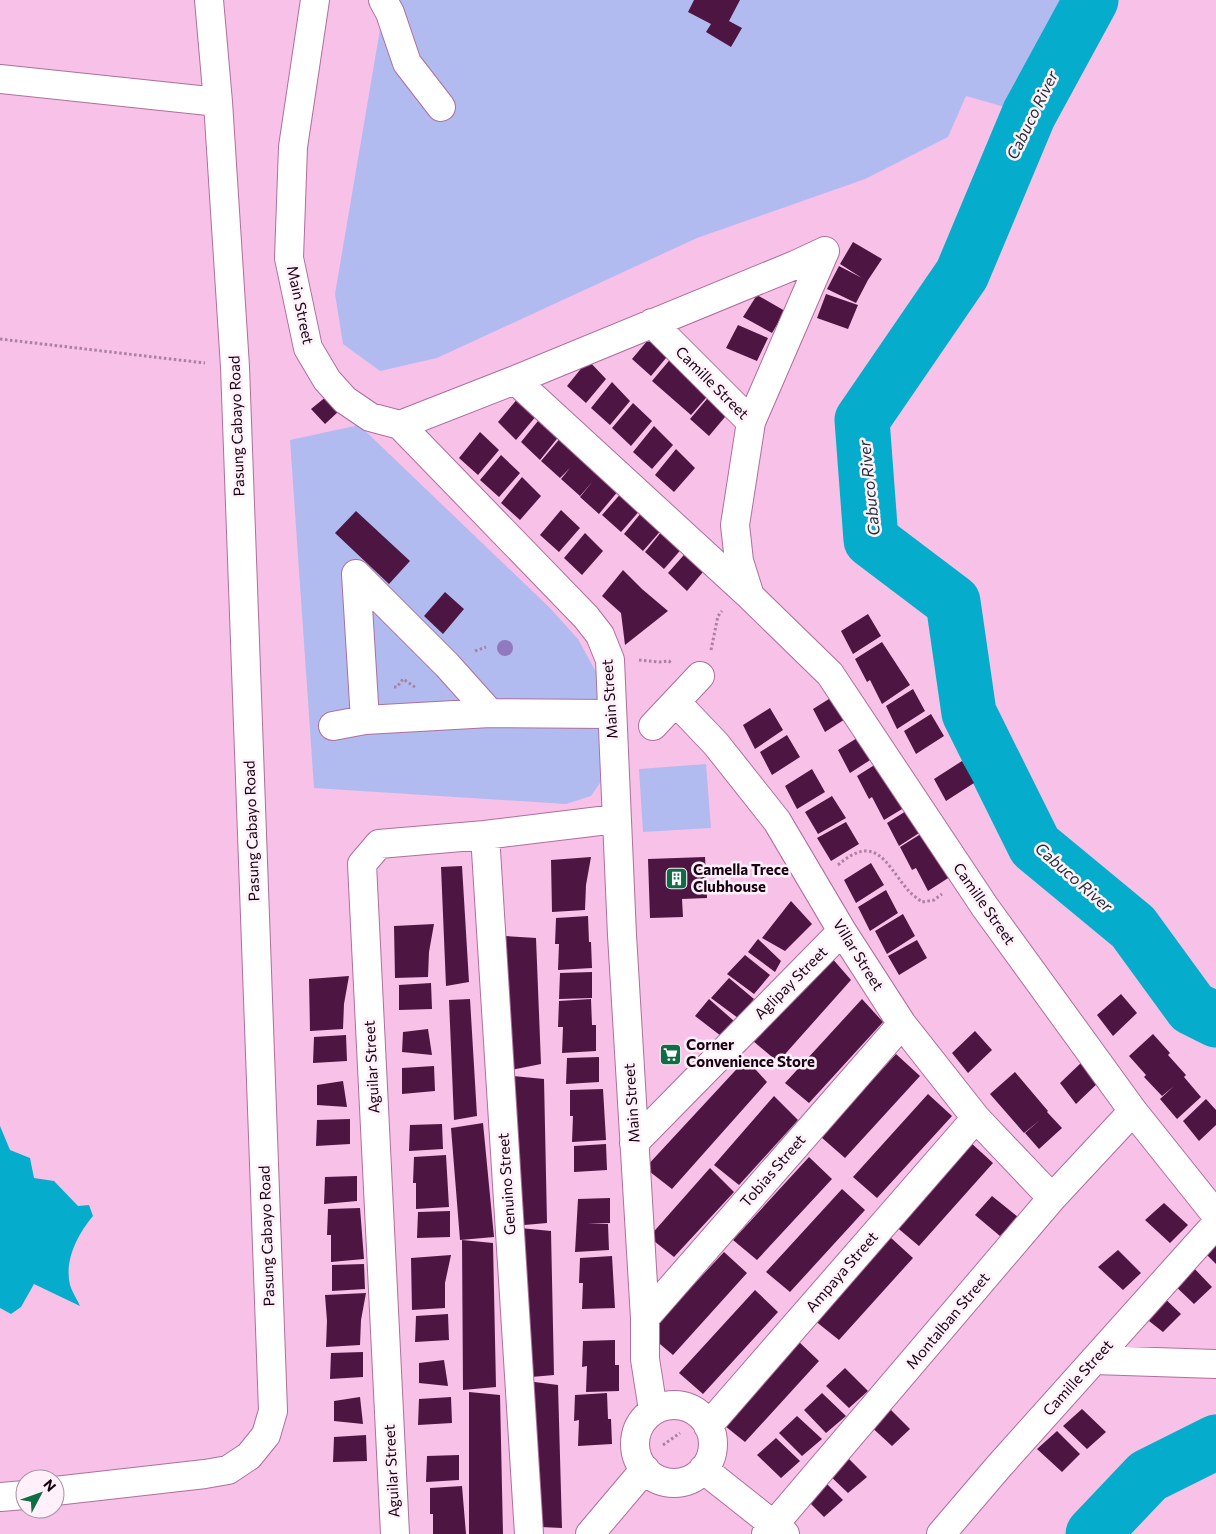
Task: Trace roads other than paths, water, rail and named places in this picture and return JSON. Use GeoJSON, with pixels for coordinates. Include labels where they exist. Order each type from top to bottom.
{"type":"FeatureCollection","features":[{"type":"Feature","properties":{"kind":"street","name":"Pasung Cabayo Road"},"geometry":{"type":"LineString","coordinates":[[65,1490],[228,1470],[249,1456],[266,1434],[273,1411],[235,367],[218,102],[209,0]]}},
{"type":"Feature","properties":{"kind":"street","name":"Main Street"},"geometry":{"type":"LineString","coordinates":[[316,0],[293,147],[289,258],[308,348],[327,380],[345,400],[370,417],[400,426],[586,617],[600,635],[610,660],[616,819],[645,1318],[645,1359],[653,1410]]}},
{"type":"Feature","properties":{"kind":"street"},"geometry":{"type":"LineString","coordinates":[[383,0],[390,13],[407,63],[441,107]]}},
{"type":"Feature","properties":{"kind":"street"},"geometry":{"type":"LineString","coordinates":[[0,79],[218,102]]}},
{"type":"Feature","properties":{"kind":"street"},"geometry":{"type":"LineString","coordinates":[[400,426],[795,265],[825,251],[751,422]]}},
{"type":"Feature","properties":{"kind":"street","name":"Camille Street"},"geometry":{"type":"LineString","coordinates":[[652,323],[751,422],[735,524],[739,561],[750,596]]}},
{"type":"Feature","properties":{"kind":"street","name":"Camille Street"},"geometry":{"type":"LineString","coordinates":[[515,380],[750,596],[830,674],[964,876],[1133,1110],[1216,1215]]}},
{"type":"Feature","properties":{"kind":"street"},"geometry":{"type":"LineString","coordinates":[[365,720],[356,574],[447,665],[490,713]]}},
{"type":"Feature","properties":{"kind":"street","name":"Villar Street"},"geometry":{"type":"LineString","coordinates":[[653,726],[688,689],[716,744],[777,821],[842,931],[902,1024],[976,1118],[1052,1198]]}},
{"type":"Feature","properties":{"kind":"street"},"geometry":{"type":"LineString","coordinates":[[334,726],[365,720],[490,713],[612,714]]}},
{"type":"Feature","properties":{"kind":"street","name":"Aguilar Street"},"geometry":{"type":"LineString","coordinates":[[395,1534],[362,864],[379,844],[485,835],[616,819]]}},
{"type":"Feature","properties":{"kind":"street","name":"Genuino Street"},"geometry":{"type":"LineString","coordinates":[[485,835],[529,1534]]}},
{"type":"Feature","properties":{"kind":"street","name":"Aglipay Street"},"geometry":{"type":"LineString","coordinates":[[634,1142],[842,931]]}},
{"type":"Feature","properties":{"kind":"street","name":"Tobias Street"},"geometry":{"type":"LineString","coordinates":[[645,1318],[902,1024]]}},
{"type":"Feature","properties":{"kind":"street","name":"Montalban Street"},"geometry":{"type":"LineString","coordinates":[[775,1531],[1052,1198],[1133,1110]]}},
{"type":"Feature","properties":{"kind":"street","name":"Ampaya Street"},"geometry":{"type":"LineString","coordinates":[[708,1426],[976,1118]]}},
{"type":"Feature","properties":{"kind":"street","name":"Camille Street"},"geometry":{"type":"LineString","coordinates":[[941,1534],[1000,1465],[1216,1224]]}},
{"type":"Feature","properties":{"kind":"street"},"geometry":{"type":"LineString","coordinates":[[1094,1360],[1216,1364]]}},
{"type":"Feature","properties":{"kind":"street"},"geometry":{"type":"LineString","coordinates":[[665,1405],[684,1406],[701,1416],[708,1426],[712,1437],[710,1460],[693,1478],[680,1482],[667,1482],[655,1478],[637,1458],[635,1445],[637,1431],[643,1419],[653,1410],[665,1405]]}},
{"type":"Feature","properties":{"kind":"street"},"geometry":{"type":"LineString","coordinates":[[590,1534],[645,1469]]}},
{"type":"Feature","properties":{"kind":"street"},"geometry":{"type":"LineString","coordinates":[[703,1469],[775,1531]]}},
{"type":"Feature","properties":{"kind":"street"},"geometry":{"type":"LineString","coordinates":[[0,1498],[15,1496]]}},
{"type":"Feature","properties":{"kind":"waterway","name":"Cabuco River"},"geometry":{"type":"LineString","coordinates":[[1091,0],[1029,114],[962,274],[862,420],[871,540],[953,602],[969,713],[1035,846],[1133,927],[1192,1008],[1216,1020]]}},
{"type":"Feature","properties":{"kind":"waterway","name":"Cabuco River"},"geometry":{"type":"LineString","coordinates":[[1093,1534],[1148,1476],[1216,1442]]}},
{"type":"Feature","properties":{"kind":"place","name":"Camella Trece Clubhouse"},"geometry":{"type":"Point","coordinates":[677,879]}},
{"type":"Feature","properties":{"kind":"place","name":"Corner Convenience Store"},"geometry":{"type":"Point","coordinates":[670,1054]}}]}
